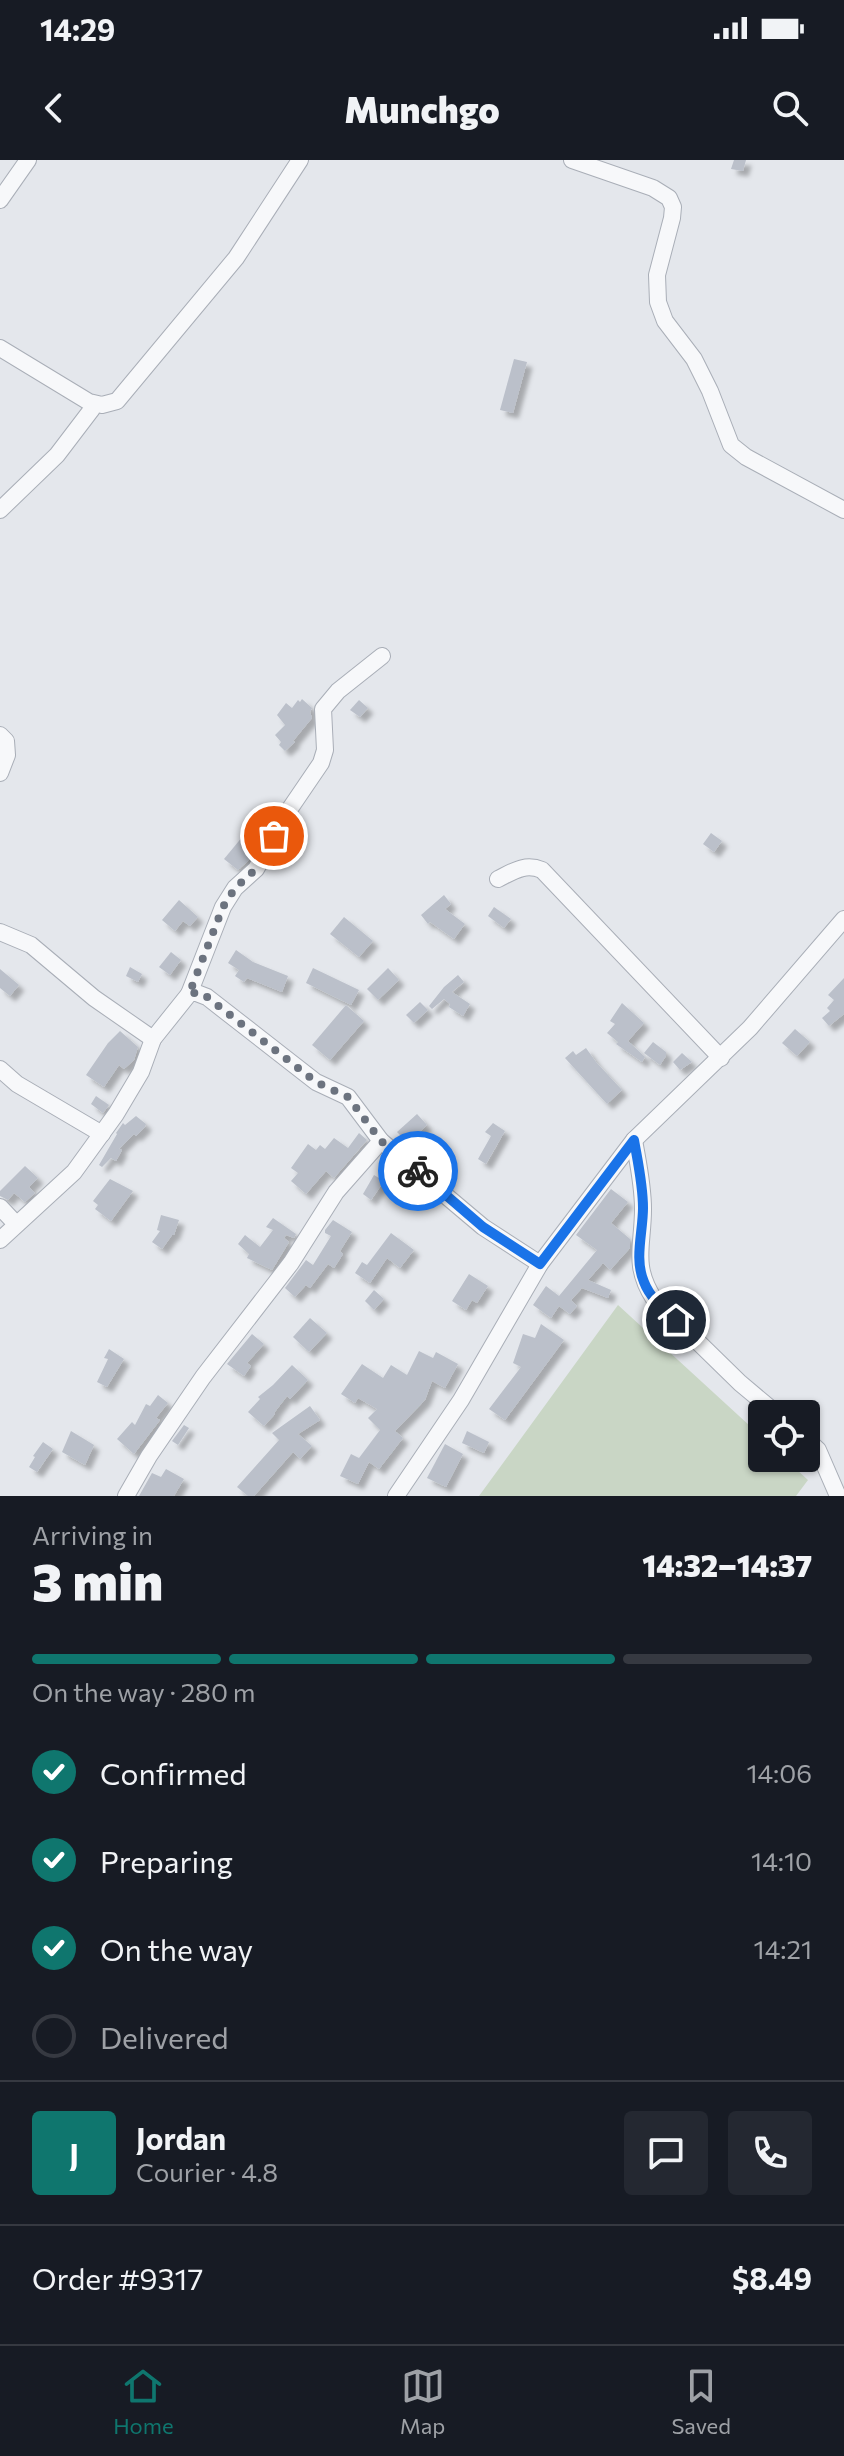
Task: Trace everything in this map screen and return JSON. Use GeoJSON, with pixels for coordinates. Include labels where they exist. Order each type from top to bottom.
{"type":"FeatureCollection","features":[{"type":"Feature","properties":{"kind":"street"},"geometry":{"type":"LineString","coordinates":[[0,200],[28,160]]}},
{"type":"Feature","properties":{"kind":"street"},"geometry":{"type":"LineString","coordinates":[[0,348],[89,402],[102,405],[117,401],[236,258],[300,160]]}},
{"type":"Feature","properties":{"kind":"street"},"geometry":{"type":"LineString","coordinates":[[572,160],[653,188],[669,198],[673,207],[672,218],[657,275],[658,302],[665,321],[694,359],[731,445],[746,457],[844,510]]}},
{"type":"Feature","properties":{"kind":"street"},"geometry":{"type":"LineString","coordinates":[[0,510],[57,455],[92,409]]}},
{"type":"Feature","properties":{"kind":"street"},"geometry":{"type":"LineString","coordinates":[[0,1240],[74,1172],[102,1134],[141,1072],[153,1039],[189,994],[223,907],[235,888],[256,869],[289,810],[321,763],[325,750],[323,709],[338,691],[382,656]]}},
{"type":"Feature","properties":{"kind":"street"},"geometry":{"type":"LineString","coordinates":[[0,735],[6,741],[7,755],[0,773]]}},
{"type":"Feature","properties":{"kind":"street"},"geometry":{"type":"LineString","coordinates":[[498,879],[520,868],[531,866],[542,870],[721,1058]]}},
{"type":"Feature","properties":{"kind":"street"},"geometry":{"type":"LineString","coordinates":[[396,1496],[461,1400],[540,1264],[634,1140],[750,1028],[844,919]]}},
{"type":"Feature","properties":{"kind":"street"},"geometry":{"type":"LineString","coordinates":[[0,932],[31,945],[94,998],[153,1039]]}},
{"type":"Feature","properties":{"kind":"street"},"geometry":{"type":"LineString","coordinates":[[189,994],[199,992],[207,997],[316,1082],[348,1097],[381,1141],[483,1227],[540,1264]]}},
{"type":"Feature","properties":{"kind":"street"},"geometry":{"type":"LineString","coordinates":[[0,1069],[17,1084],[102,1134]]}},
{"type":"Feature","properties":{"kind":"street"},"geometry":{"type":"LineString","coordinates":[[634,1140],[642,1179],[640,1270],[645,1284],[654,1299],[760,1400]]}},
{"type":"Feature","properties":{"kind":"street"},"geometry":{"type":"LineString","coordinates":[[126,1496],[149,1456],[203,1377],[291,1263],[336,1192],[381,1141]]}},
{"type":"Feature","properties":{"kind":"street"},"geometry":{"type":"LineString","coordinates":[[0,1207],[16,1224]]}},
{"type":"Feature","properties":{"kind":"street"},"geometry":{"type":"LineString","coordinates":[[820,1455],[838,1496]]}},
{"type":"Feature","properties":{"kind":"green space"},"geometry":{"type":"Polygon","coordinates":[[[618,1305],[748,1424],[748,1472],[799,1472],[808,1480],[796,1496],[479,1496],[618,1305]]]}},
{"type":"Feature","properties":{"kind":"building"},"geometry":{"type":"Polygon","coordinates":[[[734,160],[746,160],[743,171],[731,169],[734,160]]]}},
{"type":"Feature","properties":{"kind":"building"},"geometry":{"type":"Polygon","coordinates":[[[514,359],[527,362],[513,413],[500,410],[514,359]]]}},
{"type":"Feature","properties":{"kind":"building"},"geometry":{"type":"Polygon","coordinates":[[[302,699],[312,708],[312,718],[285,751],[275,735],[285,725],[277,715],[286,703],[292,708],[302,699]]]}},
{"type":"Feature","properties":{"kind":"building"},"geometry":{"type":"Polygon","coordinates":[[[359,700],[368,708],[360,717],[350,710],[359,700]]]}},
{"type":"Feature","properties":{"kind":"building"},"geometry":{"type":"Polygon","coordinates":[[[711,833],[722,841],[714,852],[703,844],[711,833]]]}},
{"type":"Feature","properties":{"kind":"building"},"geometry":{"type":"Polygon","coordinates":[[[243,836],[256,846],[248,861],[238,870],[224,859],[243,836]]]}},
{"type":"Feature","properties":{"kind":"building"},"geometry":{"type":"Polygon","coordinates":[[[444,895],[451,904],[445,909],[465,924],[454,939],[430,922],[428,924],[421,915],[444,895]]]}},
{"type":"Feature","properties":{"kind":"building"},"geometry":{"type":"Polygon","coordinates":[[[179,900],[198,917],[190,926],[183,921],[175,931],[162,920],[179,900]]]}},
{"type":"Feature","properties":{"kind":"building"},"geometry":{"type":"Polygon","coordinates":[[[494,907],[511,919],[504,928],[488,916],[494,907]]]}},
{"type":"Feature","properties":{"kind":"building"},"geometry":{"type":"Polygon","coordinates":[[[344,917],[373,941],[359,957],[330,934],[344,917]]]}},
{"type":"Feature","properties":{"kind":"building"},"geometry":{"type":"Polygon","coordinates":[[[236,950],[253,962],[288,976],[282,992],[247,978],[244,982],[235,976],[239,970],[228,963],[236,950]]]}},
{"type":"Feature","properties":{"kind":"building"},"geometry":{"type":"Polygon","coordinates":[[[171,952],[181,960],[170,975],[159,967],[171,952]]]}},
{"type":"Feature","properties":{"kind":"building"},"geometry":{"type":"Polygon","coordinates":[[[130,967],[142,974],[138,982],[126,976],[130,967]]]}},
{"type":"Feature","properties":{"kind":"building"},"geometry":{"type":"Polygon","coordinates":[[[313,968],[359,990],[351,1005],[306,983],[313,968]]]}},
{"type":"Feature","properties":{"kind":"building"},"geometry":{"type":"Polygon","coordinates":[[[388,968],[399,980],[378,1000],[367,989],[388,968]]]}},
{"type":"Feature","properties":{"kind":"building"},"geometry":{"type":"Polygon","coordinates":[[[0,969],[19,985],[10,996],[0,988],[0,969]]]}},
{"type":"Feature","properties":{"kind":"building"},"geometry":{"type":"Polygon","coordinates":[[[458,975],[464,982],[452,992],[470,1004],[463,1016],[449,1007],[450,1004],[444,999],[432,1009],[429,1006],[458,975]]]}},
{"type":"Feature","properties":{"kind":"building"},"geometry":{"type":"Polygon","coordinates":[[[844,978],[844,1014],[829,1026],[822,1018],[830,1011],[827,1008],[834,1000],[828,995],[844,978]]]}},
{"type":"Feature","properties":{"kind":"building"},"geometry":{"type":"Polygon","coordinates":[[[420,1002],[428,1010],[414,1023],[406,1015],[420,1002]]]}},
{"type":"Feature","properties":{"kind":"building"},"geometry":{"type":"Polygon","coordinates":[[[622,1003],[644,1023],[628,1041],[645,1057],[642,1062],[616,1044],[618,1042],[607,1033],[615,1024],[610,1021],[622,1003]]]}},
{"type":"Feature","properties":{"kind":"building"},"geometry":{"type":"Polygon","coordinates":[[[346,1005],[364,1021],[330,1060],[312,1045],[346,1005]]]}},
{"type":"Feature","properties":{"kind":"building"},"geometry":{"type":"Polygon","coordinates":[[[795,1029],[810,1042],[797,1056],[782,1043],[795,1029]]]}},
{"type":"Feature","properties":{"kind":"building"},"geometry":{"type":"Polygon","coordinates":[[[120,1031],[138,1047],[134,1060],[124,1069],[119,1065],[104,1087],[86,1075],[120,1031]]]}},
{"type":"Feature","properties":{"kind":"building"},"geometry":{"type":"Polygon","coordinates":[[[653,1042],[666,1052],[660,1065],[644,1053],[653,1042]]]}},
{"type":"Feature","properties":{"kind":"building"},"geometry":{"type":"Polygon","coordinates":[[[586,1048],[622,1090],[607,1104],[565,1058],[573,1051],[576,1055],[586,1048]]]}},
{"type":"Feature","properties":{"kind":"building"},"geometry":{"type":"Polygon","coordinates":[[[682,1053],[692,1062],[680,1070],[673,1062],[682,1053]]]}},
{"type":"Feature","properties":{"kind":"building"},"geometry":{"type":"Polygon","coordinates":[[[96,1096],[109,1105],[103,1113],[91,1104],[96,1096]]]}},
{"type":"Feature","properties":{"kind":"building"},"geometry":{"type":"Polygon","coordinates":[[[417,1114],[427,1125],[408,1143],[397,1132],[417,1114]]]}},
{"type":"Feature","properties":{"kind":"building"},"geometry":{"type":"Polygon","coordinates":[[[136,1116],[146,1124],[145,1127],[119,1149],[122,1150],[116,1161],[111,1158],[102,1167],[99,1165],[123,1123],[125,1125],[136,1116]]]}},
{"type":"Feature","properties":{"kind":"building"},"geometry":{"type":"Polygon","coordinates":[[[493,1123],[505,1131],[486,1164],[478,1159],[491,1136],[485,1132],[493,1123]]]}},
{"type":"Feature","properties":{"kind":"building"},"geometry":{"type":"Polygon","coordinates":[[[359,1133],[367,1140],[334,1178],[326,1171],[306,1194],[291,1181],[298,1173],[291,1168],[308,1144],[316,1150],[320,1145],[325,1149],[334,1138],[348,1148],[359,1133]]]}},
{"type":"Feature","properties":{"kind":"building"},"geometry":{"type":"Polygon","coordinates":[[[25,1166],[38,1178],[29,1187],[35,1193],[25,1202],[14,1193],[8,1200],[0,1196],[0,1191],[25,1166]]]}},
{"type":"Feature","properties":{"kind":"building"},"geometry":{"type":"Polygon","coordinates":[[[374,1175],[384,1181],[371,1200],[363,1194],[374,1175]]]}},
{"type":"Feature","properties":{"kind":"building"},"geometry":{"type":"Polygon","coordinates":[[[110,1179],[133,1191],[111,1221],[95,1209],[98,1205],[93,1201],[110,1179]]]}},
{"type":"Feature","properties":{"kind":"building"},"geometry":{"type":"Polygon","coordinates":[[[611,1189],[628,1202],[611,1223],[630,1239],[630,1248],[610,1270],[603,1263],[588,1280],[611,1290],[608,1298],[582,1288],[571,1300],[577,1306],[570,1314],[559,1306],[551,1318],[533,1305],[546,1286],[559,1296],[597,1250],[576,1235],[611,1189]]]}},
{"type":"Feature","properties":{"kind":"building"},"geometry":{"type":"Polygon","coordinates":[[[161,1215],[179,1220],[174,1235],[162,1249],[152,1242],[160,1231],[157,1230],[161,1215]]]}},
{"type":"Feature","properties":{"kind":"building"},"geometry":{"type":"Polygon","coordinates":[[[273,1218],[296,1234],[294,1238],[286,1235],[284,1238],[289,1242],[272,1270],[247,1258],[249,1254],[238,1244],[245,1235],[260,1247],[273,1230],[266,1227],[273,1218]]]}},
{"type":"Feature","properties":{"kind":"building"},"geometry":{"type":"Polygon","coordinates":[[[333,1220],[352,1232],[340,1251],[343,1254],[334,1268],[328,1264],[310,1288],[306,1285],[295,1297],[285,1288],[306,1260],[313,1265],[331,1236],[325,1230],[333,1220]]]}},
{"type":"Feature","properties":{"kind":"building"},"geometry":{"type":"Polygon","coordinates":[[[391,1233],[414,1250],[400,1268],[387,1258],[370,1283],[355,1273],[362,1262],[367,1265],[391,1233]]]}},
{"type":"Feature","properties":{"kind":"building"},"geometry":{"type":"Polygon","coordinates":[[[469,1274],[488,1286],[477,1303],[472,1300],[466,1310],[452,1301],[469,1274]]]}},
{"type":"Feature","properties":{"kind":"building"},"geometry":{"type":"Polygon","coordinates":[[[374,1290],[384,1299],[374,1310],[365,1301],[374,1290]]]}},
{"type":"Feature","properties":{"kind":"building"},"geometry":{"type":"Polygon","coordinates":[[[310,1318],[327,1333],[309,1352],[293,1337],[310,1318]]]}},
{"type":"Feature","properties":{"kind":"building"},"geometry":{"type":"Polygon","coordinates":[[[541,1324],[564,1340],[505,1420],[489,1409],[521,1367],[513,1363],[523,1334],[535,1338],[541,1324]]]}},
{"type":"Feature","properties":{"kind":"building"},"geometry":{"type":"Polygon","coordinates":[[[252,1334],[264,1344],[247,1363],[251,1366],[244,1376],[227,1364],[252,1334]]]}},
{"type":"Feature","properties":{"kind":"building"},"geometry":{"type":"Polygon","coordinates":[[[109,1349],[124,1359],[107,1387],[97,1382],[108,1359],[104,1358],[109,1349]]]}},
{"type":"Feature","properties":{"kind":"building"},"geometry":{"type":"Polygon","coordinates":[[[419,1351],[433,1358],[436,1352],[458,1364],[445,1388],[432,1381],[425,1400],[395,1431],[403,1438],[379,1469],[369,1462],[358,1484],[340,1476],[351,1454],[359,1458],[380,1430],[368,1418],[377,1409],[358,1398],[355,1403],[341,1394],[362,1364],[383,1378],[391,1365],[407,1375],[419,1351]]]}},
{"type":"Feature","properties":{"kind":"building"},"geometry":{"type":"Polygon","coordinates":[[[292,1365],[308,1380],[290,1399],[287,1396],[264,1426],[248,1412],[260,1399],[258,1397],[292,1365]]]}},
{"type":"Feature","properties":{"kind":"building"},"geometry":{"type":"Polygon","coordinates":[[[158,1395],[168,1403],[156,1418],[160,1420],[134,1454],[117,1439],[132,1422],[135,1425],[146,1404],[150,1406],[158,1395]]]}},
{"type":"Feature","properties":{"kind":"building"},"geometry":{"type":"Polygon","coordinates":[[[310,1406],[320,1420],[298,1434],[312,1446],[300,1459],[293,1452],[254,1496],[248,1496],[237,1487],[279,1440],[272,1433],[310,1406]]]}},
{"type":"Feature","properties":{"kind":"building"},"geometry":{"type":"Polygon","coordinates":[[[184,1425],[189,1428],[178,1445],[172,1441],[184,1425]]]}},
{"type":"Feature","properties":{"kind":"building"},"geometry":{"type":"Polygon","coordinates":[[[71,1431],[94,1445],[85,1465],[62,1452],[71,1431]]]}},
{"type":"Feature","properties":{"kind":"building"},"geometry":{"type":"Polygon","coordinates":[[[467,1431],[489,1442],[484,1453],[462,1443],[467,1431]]]}},
{"type":"Feature","properties":{"kind":"building"},"geometry":{"type":"Polygon","coordinates":[[[43,1442],[53,1449],[37,1472],[29,1467],[43,1442]]]}},
{"type":"Feature","properties":{"kind":"building"},"geometry":{"type":"Polygon","coordinates":[[[445,1444],[463,1454],[446,1487],[427,1478],[445,1444]]]}},
{"type":"Feature","properties":{"kind":"building"},"geometry":{"type":"Polygon","coordinates":[[[166,1469],[184,1479],[174,1496],[139,1496],[152,1473],[161,1477],[166,1469]]]}},
{"type":"Feature","properties":{"kind":"way so far"},"geometry":{"type":"LineString","coordinates":[[274,836],[256,869],[235,888],[223,907],[189,994],[199,992],[207,997],[316,1082],[348,1097],[381,1141],[418,1171]]}},
{"type":"Feature","properties":{"kind":"route"},"geometry":{"type":"LineString","coordinates":[[418,1171],[483,1227],[540,1264],[634,1140],[642,1179],[640,1270],[654,1299],[676,1320]]}}]}
